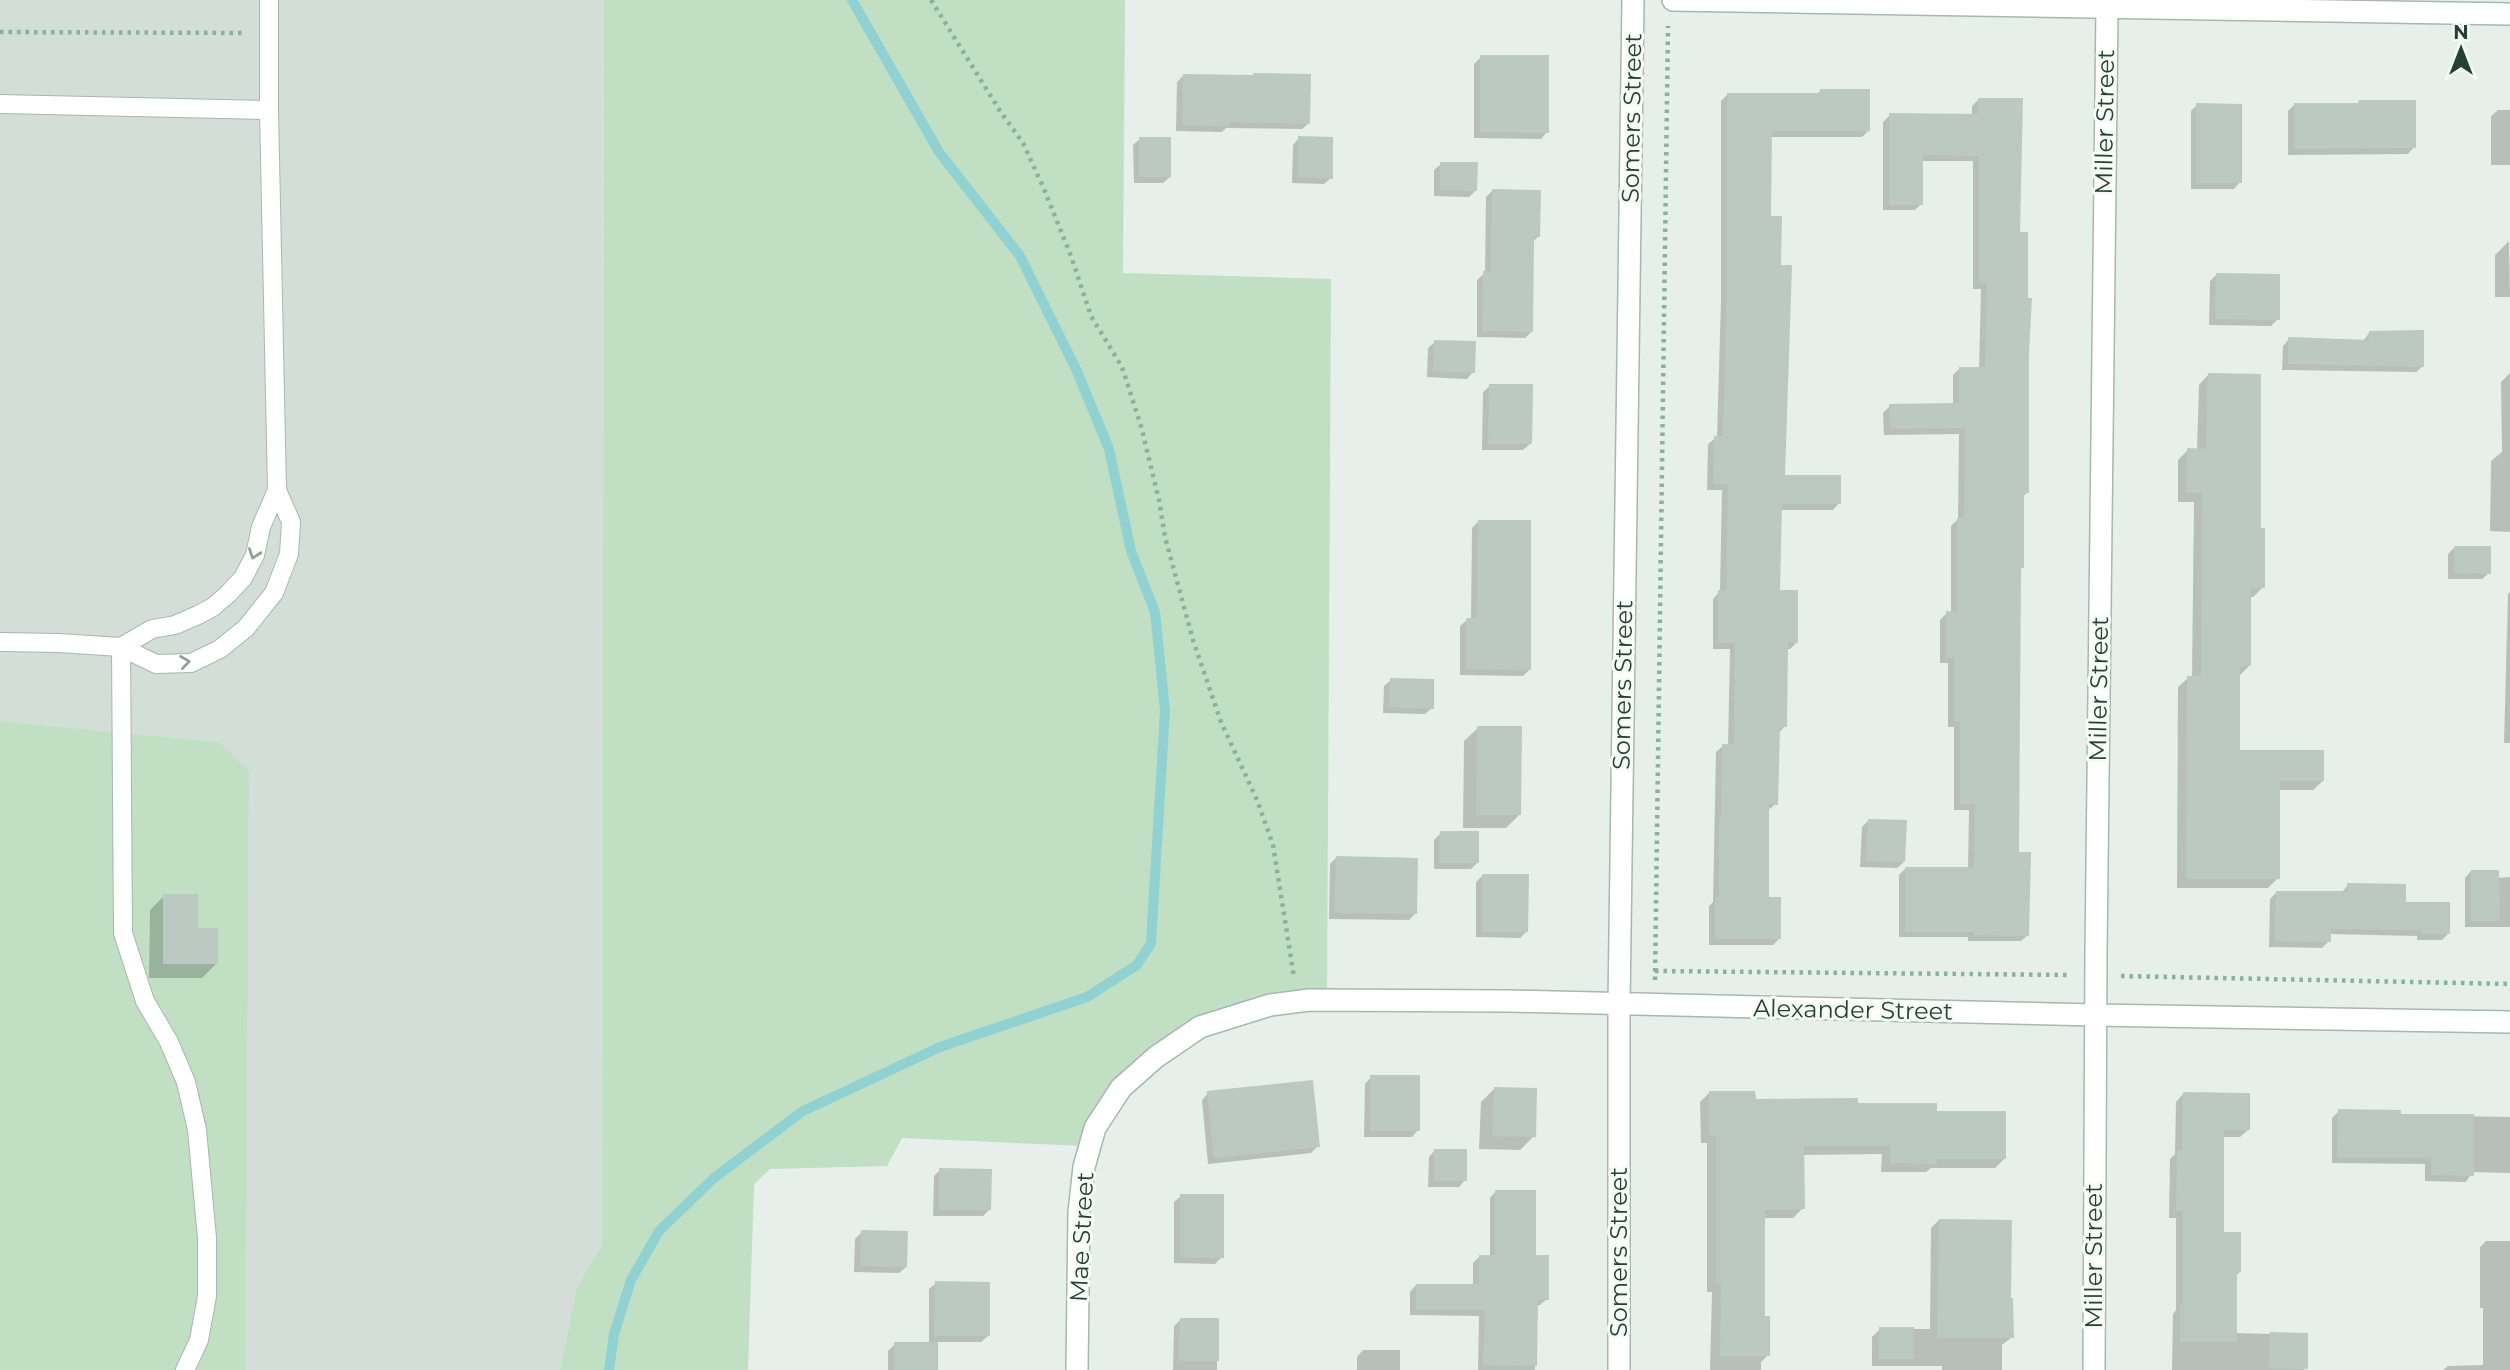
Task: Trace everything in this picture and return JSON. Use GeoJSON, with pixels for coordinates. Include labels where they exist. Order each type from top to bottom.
{"type":"FeatureCollection","features":[{"type":"Feature","properties":{"kind":"street","name":"Somers Street"},"geometry":{"type":"LineString","coordinates":[[1619,1370],[1619,1005],[1633,0]]}},
{"type":"Feature","properties":{"kind":"street"},"geometry":{"type":"LineString","coordinates":[[1671,7],[2510,14]]}},
{"type":"Feature","properties":{"kind":"street","name":"Miller Street"},"geometry":{"type":"LineString","coordinates":[[2094,1370],[2095,1015],[2107,9]]}},
{"type":"Feature","properties":{"kind":"street","name":"Alexander Street"},"geometry":{"type":"LineString","coordinates":[[1200,1027],[1270,1005],[1298,1002],[1510,1001],[2510,1022]]}},
{"type":"Feature","properties":{"kind":"street","name":"Mae Street"},"geometry":{"type":"LineString","coordinates":[[1077,1370],[1079,1212],[1084,1167],[1095,1128],[1121,1088],[1156,1056],[1200,1027]]}},
{"type":"Feature","properties":{"kind":"lane"},"geometry":{"type":"LineString","coordinates":[[0,642],[121,647],[156,664],[191,663],[220,649],[246,628],[274,593],[289,554],[291,522],[277,491],[269,0]]}},
{"type":"Feature","properties":{"kind":"lane"},"geometry":{"type":"LineString","coordinates":[[0,104],[269,110]]}},
{"type":"Feature","properties":{"kind":"lane"},"geometry":{"type":"LineString","coordinates":[[121,647],[152,629],[175,625],[198,615],[228,594],[243,578],[255,555],[261,527],[277,491]]}},
{"type":"Feature","properties":{"kind":"lane"},"geometry":{"type":"LineString","coordinates":[[121,647],[123,933],[145,1001],[169,1042],[186,1082],[197,1130],[206,1238],[207,1296],[199,1340],[185,1370]]}},
{"type":"Feature","properties":{"kind":"path"},"geometry":{"type":"LineString","coordinates":[[931,0],[1023,143],[1066,244],[1091,316],[1122,367],[1141,426],[1165,537],[1193,640],[1221,722],[1257,800],[1273,845],[1298,1002]]}},
{"type":"Feature","properties":{"kind":"path"},"geometry":{"type":"LineString","coordinates":[[1654,1006],[1671,7]]}},
{"type":"Feature","properties":{"kind":"path"},"geometry":{"type":"LineString","coordinates":[[0,32],[269,33]]}},
{"type":"Feature","properties":{"kind":"shaded area"},"geometry":{"type":"Polygon","coordinates":[[[0,0],[604,0],[602,1245],[577,1287],[560,1370],[246,1370],[249,770],[219,742],[0,721],[0,0]]]}},
{"type":"Feature","properties":{"kind":"green space"},"geometry":{"type":"Polygon","coordinates":[[[604,0],[1125,0],[1123,273],[1331,279],[1327,995],[1151,1054],[1086,1146],[902,1138],[887,1166],[770,1169],[754,1184],[748,1370],[560,1370],[577,1287],[602,1245],[604,0]]]}},
{"type":"Feature","properties":{"kind":"green space"},"geometry":{"type":"Polygon","coordinates":[[[0,721],[219,742],[249,770],[246,1370],[0,1370],[0,721]]]}},
{"type":"Feature","properties":{"kind":"building"},"geometry":{"type":"Polygon","coordinates":[[[1480,55],[1549,55],[1549,133],[1480,132],[1480,55]]]}},
{"type":"Feature","properties":{"kind":"building"},"geometry":{"type":"Polygon","coordinates":[[[1183,74],[1311,74],[1310,124],[1230,122],[1230,126],[1182,125],[1183,74]]]}},
{"type":"Feature","properties":{"kind":"building"},"geometry":{"type":"Polygon","coordinates":[[[1820,89],[1870,89],[1870,131],[1772,131],[1771,216],[1782,216],[1781,265],[1792,265],[1785,475],[1841,475],[1841,504],[1782,504],[1780,590],[1798,590],[1798,643],[1788,643],[1787,727],[1780,727],[1778,805],[1769,804],[1769,897],[1781,897],[1781,939],[1715,939],[1715,897],[1719,897],[1722,744],[1734,744],[1735,643],[1718,643],[1718,590],[1726,590],[1728,484],[1713,484],[1714,436],[1723,436],[1727,292],[1727,93],[1820,93],[1820,89]]]}},
{"type":"Feature","properties":{"kind":"building"},"geometry":{"type":"Polygon","coordinates":[[[1978,98],[2023,98],[2020,232],[2028,232],[2028,298],[2032,298],[2029,353],[2029,493],[2024,493],[2024,568],[2021,568],[2019,852],[2031,852],[2029,936],[1973,935],[1974,932],[1905,932],[1905,867],[1974,867],[1975,804],[1960,804],[1960,721],[1954,721],[1954,658],[1946,658],[1946,611],[1957,612],[1957,518],[1964,518],[1965,428],[1890,429],[1889,404],[1959,403],[1959,367],[1985,367],[1987,283],[1979,283],[1979,156],[1923,155],[1923,205],[1889,205],[1889,113],[1978,114],[1978,98]]]}},
{"type":"Feature","properties":{"kind":"building"},"geometry":{"type":"Polygon","coordinates":[[[2359,100],[2416,100],[2416,148],[2294,149],[2294,103],[2358,103],[2359,100]]]}},
{"type":"Feature","properties":{"kind":"building"},"geometry":{"type":"Polygon","coordinates":[[[2196,103],[2242,104],[2242,183],[2196,183],[2196,103]]]}},
{"type":"Feature","properties":{"kind":"building"},"geometry":{"type":"Polygon","coordinates":[[[1298,136],[1333,137],[1333,179],[1298,177],[1298,136]]]}},
{"type":"Feature","properties":{"kind":"building"},"geometry":{"type":"Polygon","coordinates":[[[1139,137],[1171,137],[1171,177],[1139,177],[1139,137]]]}},
{"type":"Feature","properties":{"kind":"building"},"geometry":{"type":"Polygon","coordinates":[[[1440,162],[1478,162],[1477,191],[1440,190],[1440,162]]]}},
{"type":"Feature","properties":{"kind":"building"},"geometry":{"type":"Polygon","coordinates":[[[1492,189],[1541,190],[1540,237],[1534,237],[1533,332],[1482,331],[1483,271],[1491,271],[1492,189]]]}},
{"type":"Feature","properties":{"kind":"building"},"geometry":{"type":"Polygon","coordinates":[[[2216,273],[2280,274],[2280,320],[2215,319],[2216,273]]]}},
{"type":"Feature","properties":{"kind":"building"},"geometry":{"type":"Polygon","coordinates":[[[2424,330],[2424,367],[2288,364],[2288,337],[2369,340],[2369,331],[2424,330]]]}},
{"type":"Feature","properties":{"kind":"building"},"geometry":{"type":"Polygon","coordinates":[[[1434,340],[1476,341],[1475,373],[1433,371],[1434,340]]]}},
{"type":"Feature","properties":{"kind":"building"},"geometry":{"type":"Polygon","coordinates":[[[2208,373],[2261,374],[2261,528],[2265,528],[2265,588],[2251,588],[2251,666],[2240,666],[2240,750],[2324,750],[2324,781],[2280,781],[2280,879],[2186,879],[2187,676],[2201,676],[2202,493],[2186,493],[2187,448],[2206,449],[2208,373]]]}},
{"type":"Feature","properties":{"kind":"building"},"geometry":{"type":"Polygon","coordinates":[[[1489,384],[1533,384],[1532,444],[1488,444],[1489,384]]]}},
{"type":"Feature","properties":{"kind":"building"},"geometry":{"type":"Polygon","coordinates":[[[1478,520],[1531,520],[1531,670],[1466,669],[1466,618],[1477,618],[1478,520]]]}},
{"type":"Feature","properties":{"kind":"building"},"geometry":{"type":"Polygon","coordinates":[[[2454,546],[2491,546],[2491,574],[2454,573],[2454,546]]]}},
{"type":"Feature","properties":{"kind":"building"},"geometry":{"type":"Polygon","coordinates":[[[1390,678],[1434,679],[1434,709],[1389,707],[1390,678]]]}},
{"type":"Feature","properties":{"kind":"building"},"geometry":{"type":"Polygon","coordinates":[[[1477,726],[1522,726],[1521,815],[1476,815],[1477,726]]]}},
{"type":"Feature","properties":{"kind":"building"},"geometry":{"type":"Polygon","coordinates":[[[1868,819],[1907,820],[1905,862],[1866,861],[1868,819]]]}},
{"type":"Feature","properties":{"kind":"building"},"geometry":{"type":"Polygon","coordinates":[[[1440,831],[1479,831],[1479,863],[1439,863],[1440,831]]]}},
{"type":"Feature","properties":{"kind":"building"},"geometry":{"type":"Polygon","coordinates":[[[1336,856],[1418,858],[1417,914],[1334,913],[1336,856]]]}},
{"type":"Feature","properties":{"kind":"building"},"geometry":{"type":"Polygon","coordinates":[[[2471,870],[2499,870],[2500,921],[2471,921],[2471,870]]]}},
{"type":"Feature","properties":{"kind":"building"},"geometry":{"type":"Polygon","coordinates":[[[1482,874],[1529,874],[1528,932],[1482,932],[1482,874]]]}},
{"type":"Feature","properties":{"kind":"building"},"geometry":{"type":"Polygon","coordinates":[[[2347,883],[2406,884],[2406,902],[2450,902],[2450,934],[2422,934],[2422,930],[2331,929],[2331,942],[2275,941],[2276,891],[2347,891],[2347,883]]]}},
{"type":"Feature","properties":{"kind":"building"},"geometry":{"type":"Polygon","coordinates":[[[163,894],[198,894],[198,928],[218,928],[218,964],[163,964],[163,894]]]}},
{"type":"Feature","properties":{"kind":"building"},"geometry":{"type":"Polygon","coordinates":[[[1370,1075],[1420,1075],[1420,1131],[1370,1131],[1370,1075]]]}},
{"type":"Feature","properties":{"kind":"building"},"geometry":{"type":"Polygon","coordinates":[[[1313,1080],[1320,1147],[1214,1158],[1207,1091],[1313,1080]]]}},
{"type":"Feature","properties":{"kind":"building"},"geometry":{"type":"Polygon","coordinates":[[[1494,1087],[1537,1088],[1536,1137],[1492,1136],[1494,1087]]]}},
{"type":"Feature","properties":{"kind":"building"},"geometry":{"type":"Polygon","coordinates":[[[1709,1091],[1755,1091],[1756,1099],[1858,1098],[1858,1103],[1937,1103],[1937,1111],[2006,1111],[2006,1159],[1937,1159],[1937,1164],[1890,1163],[1890,1146],[1804,1146],[1805,1209],[1765,1210],[1765,1316],[1770,1316],[1770,1356],[1720,1356],[1721,1283],[1716,1283],[1716,1135],[1709,1135],[1709,1091]]]}},
{"type":"Feature","properties":{"kind":"building"},"geometry":{"type":"Polygon","coordinates":[[[2183,1092],[2250,1093],[2250,1130],[2224,1130],[2224,1232],[2241,1232],[2241,1272],[2237,1272],[2237,1342],[2180,1342],[2180,1305],[2183,1305],[2183,1211],[2176,1211],[2177,1150],[2182,1150],[2183,1092]]]}},
{"type":"Feature","properties":{"kind":"building"},"geometry":{"type":"Polygon","coordinates":[[[2338,1109],[2401,1110],[2401,1114],[2474,1114],[2474,1176],[2431,1175],[2431,1158],[2337,1158],[2338,1109]]]}},
{"type":"Feature","properties":{"kind":"building"},"geometry":{"type":"Polygon","coordinates":[[[1434,1149],[1467,1149],[1467,1181],[1434,1181],[1434,1149]]]}},
{"type":"Feature","properties":{"kind":"building"},"geometry":{"type":"Polygon","coordinates":[[[939,1168],[992,1169],[991,1210],[939,1210],[939,1168]]]}},
{"type":"Feature","properties":{"kind":"building"},"geometry":{"type":"Polygon","coordinates":[[[1495,1190],[1536,1190],[1536,1255],[1549,1255],[1549,1300],[1538,1300],[1537,1366],[1483,1365],[1485,1310],[1416,1310],[1416,1284],[1479,1284],[1479,1255],[1495,1255],[1495,1190]]]}},
{"type":"Feature","properties":{"kind":"building"},"geometry":{"type":"Polygon","coordinates":[[[1180,1194],[1224,1194],[1224,1258],[1180,1257],[1180,1194]]]}},
{"type":"Feature","properties":{"kind":"building"},"geometry":{"type":"Polygon","coordinates":[[[1939,1219],[2012,1220],[2011,1298],[2014,1338],[1937,1338],[1939,1219]]]}},
{"type":"Feature","properties":{"kind":"building"},"geometry":{"type":"Polygon","coordinates":[[[861,1230],[908,1231],[907,1267],[860,1266],[861,1230]]]}},
{"type":"Feature","properties":{"kind":"building"},"geometry":{"type":"Polygon","coordinates":[[[935,1281],[990,1282],[990,1336],[934,1336],[935,1281]]]}},
{"type":"Feature","properties":{"kind":"building"},"geometry":{"type":"Polygon","coordinates":[[[1180,1318],[1219,1318],[1219,1361],[1179,1361],[1180,1318]]]}},
{"type":"Feature","properties":{"kind":"building"},"geometry":{"type":"Polygon","coordinates":[[[1879,1327],[1914,1327],[1914,1359],[1879,1359],[1879,1327]]]}},
{"type":"Feature","properties":{"kind":"building"},"geometry":{"type":"Polygon","coordinates":[[[2270,1332],[2308,1333],[2308,1369],[2269,1368],[2270,1332]]]}},
{"type":"Feature","properties":{"kind":"building"},"geometry":{"type":"Polygon","coordinates":[[[894,1342],[938,1342],[938,1370],[894,1370],[894,1342]]]}},
{"type":"Feature","properties":{"kind":"waterway"},"geometry":{"type":"LineString","coordinates":[[609,1370],[614,1334],[631,1280],[659,1231],[714,1178],[803,1111],[940,1047],[1087,997],[1137,965],[1151,943],[1165,710],[1155,612],[1131,551],[1109,449],[1076,369],[1020,256],[939,152],[852,0]]}}]}
